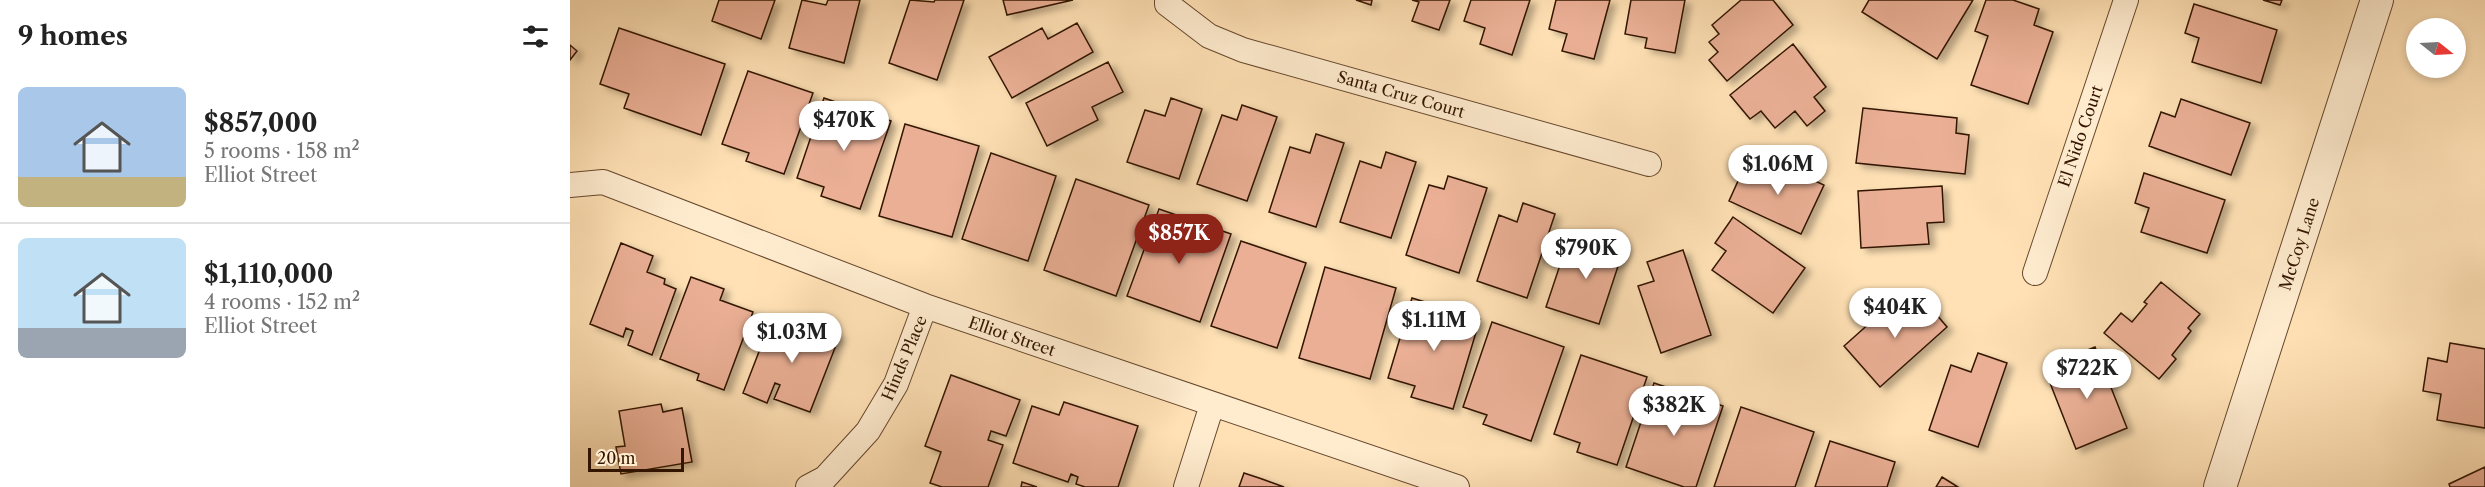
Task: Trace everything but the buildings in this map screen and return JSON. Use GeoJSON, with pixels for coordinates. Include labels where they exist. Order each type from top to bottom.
{"type":"FeatureCollection","features":[{"type":"Feature","properties":{"kind":"street","name":"Santa Cruz Court"},"geometry":{"type":"LineString","coordinates":[[1167,0],[1167,4],[1209,36],[1243,50],[1649,164]]}},
{"type":"Feature","properties":{"kind":"street","name":"El Nido Court"},"geometry":{"type":"LineString","coordinates":[[2034,273],[2126,0]]}},
{"type":"Feature","properties":{"kind":"street","name":"McCoy Lane"},"geometry":{"type":"LineString","coordinates":[[2220,487],[2378,0]]}},
{"type":"Feature","properties":{"kind":"street","name":"Elliot Street"},"geometry":{"type":"LineString","coordinates":[[570,185],[603,182],[925,306],[1457,487]]}},
{"type":"Feature","properties":{"kind":"street","name":"Hinds Place"},"geometry":{"type":"LineString","coordinates":[[808,487],[825,478],[868,431],[896,384],[925,306]]}},
{"type":"Feature","properties":{"kind":"street"},"geometry":{"type":"LineString","coordinates":[[1186,487],[1212,405]]}}]}
